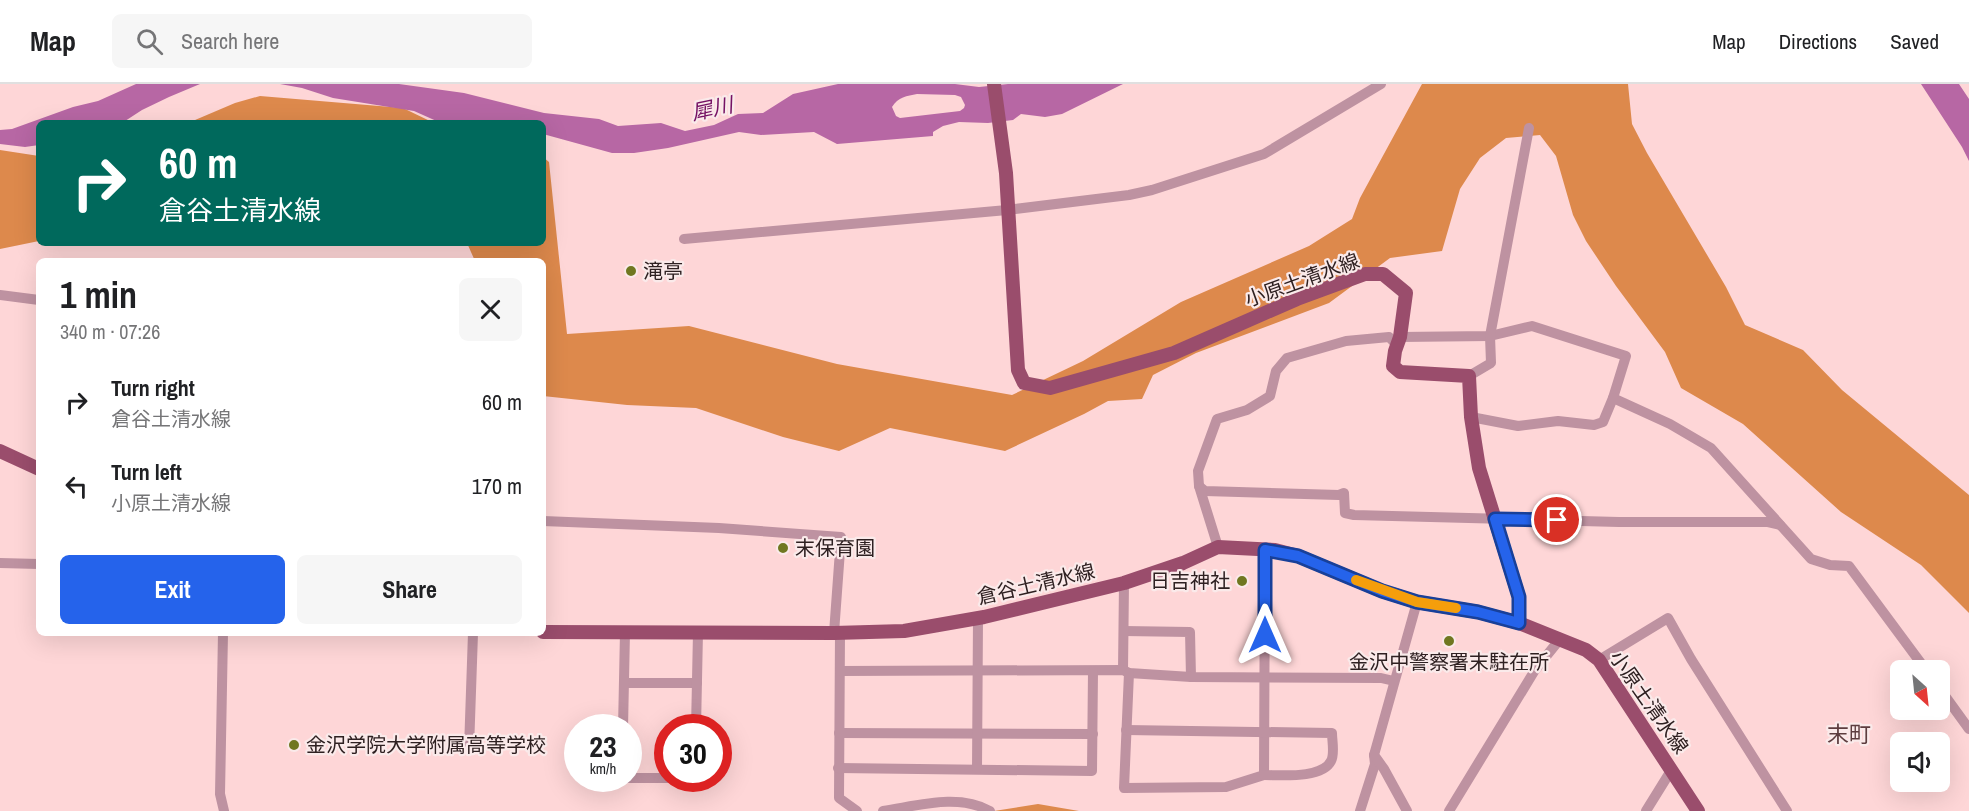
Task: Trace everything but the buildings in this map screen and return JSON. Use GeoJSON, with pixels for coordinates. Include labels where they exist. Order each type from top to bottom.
{"type":"FeatureCollection","features":[{"type":"Feature","properties":{"kind":"main road","name":"小原土清水線"},"geometry":{"type":"LineString","coordinates":[[994,84],[1000,143],[1006,173],[1018,370],[1024,383],[1050,388],[1174,353],[1297,298],[1365,274],[1383,274],[1406,293],[1393,366],[1400,372],[1469,376]]}},
{"type":"Feature","properties":{"kind":"main road"},"geometry":{"type":"LineString","coordinates":[[1469,376],[1479,468],[1519,597],[1519,623]]}},
{"type":"Feature","properties":{"kind":"main road"},"geometry":{"type":"LineString","coordinates":[[0,451],[36,468]]}},
{"type":"Feature","properties":{"kind":"main road","name":"倉谷土清水線"},"geometry":{"type":"LineString","coordinates":[[546,632],[837,633],[904,631],[978,618],[1124,583],[1183,563],[1218,547],[1265,550],[1298,556],[1382,591],[1417,602],[1478,612],[1519,623]]}},
{"type":"Feature","properties":{"kind":"main road","name":"小原土清水線"},"geometry":{"type":"LineString","coordinates":[[1519,623],[1586,650],[1599,660],[1698,811]]}},
{"type":"Feature","properties":{"kind":"street"},"geometry":{"type":"LineString","coordinates":[[684,239],[1007,210],[1137,194],[1264,154],[1382,84]]}},
{"type":"Feature","properties":{"kind":"street"},"geometry":{"type":"LineString","coordinates":[[1469,376],[1491,363],[1490,336],[1529,128]]}},
{"type":"Feature","properties":{"kind":"street"},"geometry":{"type":"LineString","coordinates":[[0,295],[36,300]]}},
{"type":"Feature","properties":{"kind":"street"},"geometry":{"type":"LineString","coordinates":[[1218,547],[1199,486],[1198,471],[1217,419],[1247,410],[1270,396],[1276,371],[1287,358],[1346,340],[1389,337],[1398,341],[1490,336],[1532,326],[1626,356],[1603,422],[1594,425],[1558,421],[1518,426],[1472,417]]}},
{"type":"Feature","properties":{"kind":"street"},"geometry":{"type":"LineString","coordinates":[[1612,398],[1670,424],[1712,448],[1811,559],[1830,565],[1848,566],[1918,660]]}},
{"type":"Feature","properties":{"kind":"street"},"geometry":{"type":"LineString","coordinates":[[1199,486],[1206,490],[1339,495],[1344,493],[1345,513],[1354,515],[1767,522],[1780,525]]}},
{"type":"Feature","properties":{"kind":"street"},"geometry":{"type":"LineString","coordinates":[[546,521],[752,530],[841,537],[837,633],[840,671],[839,798],[857,811]]}},
{"type":"Feature","properties":{"kind":"street"},"geometry":{"type":"LineString","coordinates":[[1264,775],[1265,550]]}},
{"type":"Feature","properties":{"kind":"street"},"geometry":{"type":"LineString","coordinates":[[0,563],[36,564]]}},
{"type":"Feature","properties":{"kind":"street"},"geometry":{"type":"LineString","coordinates":[[1124,583],[1126,672],[1124,788],[1226,787],[1264,775],[1299,775],[1324,770],[1332,760],[1332,733],[1126,730]]}},
{"type":"Feature","properties":{"kind":"street"},"geometry":{"type":"LineString","coordinates":[[1360,811],[1375,764],[1374,755],[1417,602]]}},
{"type":"Feature","properties":{"kind":"street"},"geometry":{"type":"LineString","coordinates":[[977,769],[978,618]]}},
{"type":"Feature","properties":{"kind":"street"},"geometry":{"type":"LineString","coordinates":[[1599,660],[1668,618],[1704,680],[1787,811]]}},
{"type":"Feature","properties":{"kind":"street"},"geometry":{"type":"LineString","coordinates":[[1124,631],[1190,632],[1191,677]]}},
{"type":"Feature","properties":{"kind":"street"},"geometry":{"type":"LineString","coordinates":[[623,714],[625,632]]}},
{"type":"Feature","properties":{"kind":"street"},"geometry":{"type":"LineString","coordinates":[[696,714],[698,632]]}},
{"type":"Feature","properties":{"kind":"street"},"geometry":{"type":"LineString","coordinates":[[223,636],[220,794],[224,811]]}},
{"type":"Feature","properties":{"kind":"street"},"geometry":{"type":"LineString","coordinates":[[470,749],[473,636]]}},
{"type":"Feature","properties":{"kind":"street"},"geometry":{"type":"LineString","coordinates":[[1449,811],[1535,670],[1560,639]]}},
{"type":"Feature","properties":{"kind":"street"},"geometry":{"type":"LineString","coordinates":[[840,671],[1093,671],[1191,677],[1381,678],[1394,681]]}},
{"type":"Feature","properties":{"kind":"street"},"geometry":{"type":"LineString","coordinates":[[838,768],[1092,771],[1093,671]]}},
{"type":"Feature","properties":{"kind":"street"},"geometry":{"type":"LineString","coordinates":[[624,683],[697,683]]}},
{"type":"Feature","properties":{"kind":"street"},"geometry":{"type":"LineString","coordinates":[[1950,703],[1969,729]]}},
{"type":"Feature","properties":{"kind":"street"},"geometry":{"type":"LineString","coordinates":[[839,733],[1093,734]]}},
{"type":"Feature","properties":{"kind":"street"},"geometry":{"type":"LineString","coordinates":[[1374,755],[1384,769],[1403,810]]}},
{"type":"Feature","properties":{"kind":"street"},"geometry":{"type":"LineString","coordinates":[[1646,811],[1672,769]]}},
{"type":"Feature","properties":{"kind":"street"},"geometry":{"type":"LineString","coordinates":[[882,811],[947,801],[965,801],[990,811]]}},
{"type":"Feature","properties":{"kind":"shaded area"},"geometry":{"type":"Polygon","coordinates":[[[136,84],[200,84],[142,110],[127,120],[37,120],[98,101],[136,84]]]}},
{"type":"Feature","properties":{"kind":"shaded area"},"geometry":{"type":"Polygon","coordinates":[[[280,84],[399,84],[464,93],[544,113],[599,119],[618,126],[661,123],[685,131],[714,125],[738,114],[763,113],[793,94],[838,84],[955,84],[979,87],[1008,84],[1123,84],[1062,114],[1045,117],[1021,114],[1013,120],[988,123],[959,122],[943,126],[933,132],[933,136],[837,144],[814,132],[761,135],[739,132],[634,153],[612,153],[546,135],[546,120],[434,120],[414,111],[333,98],[280,84]],[[917,94],[900,99],[892,107],[896,116],[900,118],[960,111],[965,105],[961,97],[917,94]]]}},
{"type":"Feature","properties":{"kind":"shaded area"},"geometry":{"type":"Polygon","coordinates":[[[1422,84],[1628,84],[1632,124],[1726,287],[1745,325],[1803,350],[1842,390],[1969,495],[1969,613],[1921,565],[1841,512],[1743,424],[1681,388],[1665,352],[1586,241],[1573,215],[1556,156],[1540,135],[1506,138],[1480,158],[1460,189],[1442,251],[1390,258],[1329,303],[1196,353],[1153,375],[1142,399],[1108,401],[1005,451],[890,428],[839,451],[783,437],[696,408],[627,405],[546,396],[546,258],[474,258],[468,246],[546,246],[546,160],[549,162],[567,334],[689,326],[837,364],[1012,395],[1083,361],[1181,302],[1309,246],[1352,219],[1360,198],[1422,84]]]}},
{"type":"Feature","properties":{"kind":"shaded area"},"geometry":{"type":"Polygon","coordinates":[[[1921,84],[1959,84],[1969,99],[1969,161],[1962,147],[1921,84]]]}},
{"type":"Feature","properties":{"kind":"shaded area"},"geometry":{"type":"Polygon","coordinates":[[[260,96],[403,108],[428,120],[195,120],[235,103],[260,96]]]}},
{"type":"Feature","properties":{"kind":"shaded area"},"geometry":{"type":"Polygon","coordinates":[[[36,120],[36,145],[25,147],[0,144],[0,130],[12,129],[36,120]]]}},
{"type":"Feature","properties":{"kind":"shaded area"},"geometry":{"type":"Polygon","coordinates":[[[0,150],[36,156],[36,242],[0,249],[0,150]]]}},
{"type":"Feature","properties":{"kind":"shaded area"},"geometry":{"type":"Polygon","coordinates":[[[1038,804],[1079,811],[994,811],[1038,804]]]}},
{"type":"Feature","properties":{"kind":"slow traffic"},"geometry":{"type":"LineString","coordinates":[[1356,580],[1417,602],[1456,608]]}},
{"type":"Feature","properties":{"kind":"place","name":"滝亭"},"geometry":{"type":"Point","coordinates":[631,271]}},
{"type":"Feature","properties":{"kind":"place","name":"末保育園"},"geometry":{"type":"Point","coordinates":[783,548]}},
{"type":"Feature","properties":{"kind":"place","name":"日吉神社"},"geometry":{"type":"Point","coordinates":[1242,581]}},
{"type":"Feature","properties":{"kind":"place","name":"金沢中警察署末駐在所"},"geometry":{"type":"Point","coordinates":[1449,641]}},
{"type":"Feature","properties":{"kind":"place","name":"金沢学院大学附属高等学校"},"geometry":{"type":"Point","coordinates":[294,745]}},
{"type":"Feature","properties":{"kind":"district","name":"末町"},"geometry":{"type":"Point","coordinates":[1849,734]}},
{"type":"Feature","properties":{"kind":"route"},"geometry":{"type":"LineString","coordinates":[[1265,635],[1265,550],[1298,556],[1382,591],[1417,602],[1478,612],[1519,623],[1519,597],[1495,519],[1557,520]]}},
{"type":"Feature","properties":{"kind":"water label","name":"犀川"},"geometry":{"type":"Point","coordinates":[712,109]}}]}
